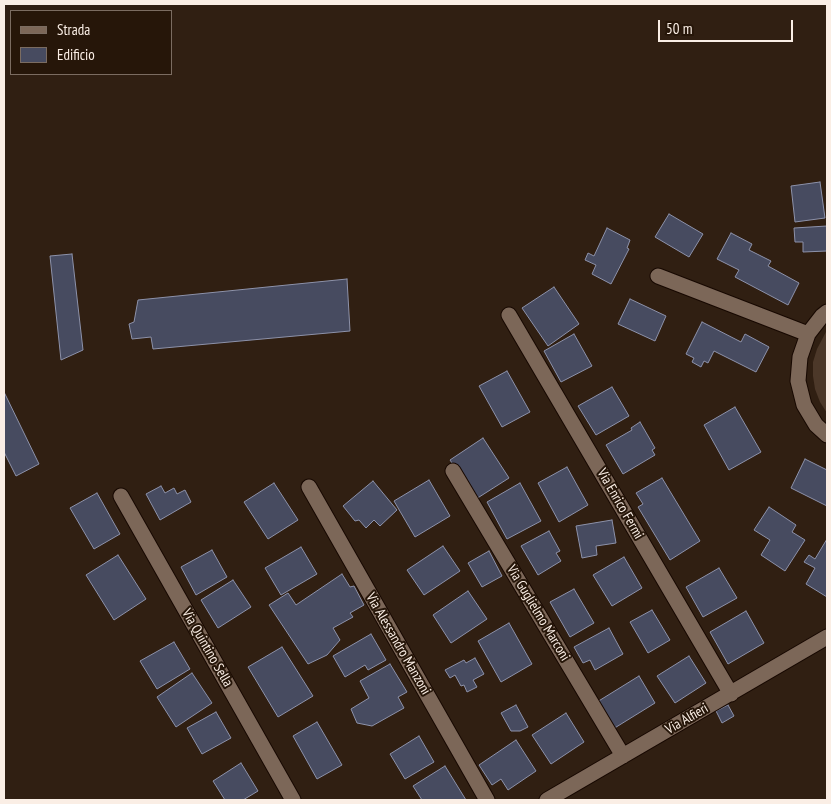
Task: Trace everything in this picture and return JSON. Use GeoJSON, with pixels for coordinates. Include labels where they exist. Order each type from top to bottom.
{"type":"FeatureCollection","features":[{"type":"Feature","properties":{"kind":"street"},"geometry":{"type":"LineString","coordinates":[[658,276],[808,334]]}},
{"type":"Feature","properties":{"kind":"street"},"geometry":{"type":"LineString","coordinates":[[827,312],[808,334],[800,357],[798,381],[804,405],[816,426],[827,435]]}},
{"type":"Feature","properties":{"kind":"street","name":"Via Enrico Fermi"},"geometry":{"type":"LineString","coordinates":[[509,315],[731,694]]}},
{"type":"Feature","properties":{"kind":"street","name":"Via Guglielmo Marconi"},"geometry":{"type":"LineString","coordinates":[[453,471],[623,756]]}},
{"type":"Feature","properties":{"kind":"street","name":"Via Alessandro Manzoni"},"geometry":{"type":"LineString","coordinates":[[309,487],[487,800]]}},
{"type":"Feature","properties":{"kind":"street","name":"Via Quintino Sella"},"geometry":{"type":"LineString","coordinates":[[121,496],[293,800]]}},
{"type":"Feature","properties":{"kind":"street","name":"Via Alfieri"},"geometry":{"type":"LineString","coordinates":[[547,800],[827,637]]}},
{"type":"Feature","properties":{"kind":"shaded area"},"geometry":{"type":"Polygon","coordinates":[[[827,330],[827,413],[815,389],[813,362],[817,349],[827,330]]]}},
{"type":"Feature","properties":{"kind":"building"},"geometry":{"type":"Polygon","coordinates":[[[820,182],[825,218],[795,222],[791,186],[820,182]]]}},
{"type":"Feature","properties":{"kind":"building"},"geometry":{"type":"Polygon","coordinates":[[[669,214],[703,234],[689,257],[655,237],[669,214]]]}},
{"type":"Feature","properties":{"kind":"building"},"geometry":{"type":"Polygon","coordinates":[[[827,226],[827,251],[803,252],[803,242],[795,242],[794,228],[827,226]]]}},
{"type":"Feature","properties":{"kind":"building"},"geometry":{"type":"Polygon","coordinates":[[[607,228],[630,240],[627,248],[629,249],[611,284],[592,274],[596,265],[585,260],[588,253],[594,256],[607,228]]]}},
{"type":"Feature","properties":{"kind":"building"},"geometry":{"type":"Polygon","coordinates":[[[731,233],[752,244],[749,250],[771,261],[768,266],[799,283],[788,305],[735,277],[739,270],[717,259],[731,233]]]}},
{"type":"Feature","properties":{"kind":"building"},"geometry":{"type":"Polygon","coordinates":[[[72,254],[83,350],[61,360],[50,256],[72,254]]]}},
{"type":"Feature","properties":{"kind":"building"},"geometry":{"type":"Polygon","coordinates":[[[347,279],[350,331],[153,349],[151,337],[132,339],[129,324],[134,322],[138,300],[347,279]]]}},
{"type":"Feature","properties":{"kind":"building"},"geometry":{"type":"Polygon","coordinates":[[[554,287],[579,324],[548,346],[522,308],[554,287]]]}},
{"type":"Feature","properties":{"kind":"building"},"geometry":{"type":"Polygon","coordinates":[[[630,299],[666,316],[655,341],[618,324],[630,299]]]}},
{"type":"Feature","properties":{"kind":"building"},"geometry":{"type":"Polygon","coordinates":[[[702,322],[741,342],[745,334],[769,347],[756,372],[714,351],[708,363],[704,361],[701,367],[692,362],[694,358],[686,354],[702,322]]]}},
{"type":"Feature","properties":{"kind":"building"},"geometry":{"type":"Polygon","coordinates":[[[574,334],[592,366],[561,382],[544,351],[574,334]]]}},
{"type":"Feature","properties":{"kind":"building"},"geometry":{"type":"Polygon","coordinates":[[[507,371],[530,412],[502,427],[479,386],[507,371]]]}},
{"type":"Feature","properties":{"kind":"building"},"geometry":{"type":"Polygon","coordinates":[[[612,387],[629,416],[596,435],[578,406],[612,387]]]}},
{"type":"Feature","properties":{"kind":"building"},"geometry":{"type":"Polygon","coordinates":[[[4,392],[39,464],[16,476],[4,452],[4,392]]]}},
{"type":"Feature","properties":{"kind":"building"},"geometry":{"type":"Polygon","coordinates":[[[735,407],[761,452],[729,470],[704,425],[735,407]]]}},
{"type":"Feature","properties":{"kind":"building"},"geometry":{"type":"Polygon","coordinates":[[[640,422],[655,448],[652,450],[655,455],[623,474],[606,445],[632,430],[631,428],[640,422]]]}},
{"type":"Feature","properties":{"kind":"building"},"geometry":{"type":"Polygon","coordinates":[[[483,438],[509,478],[476,499],[450,460],[483,438]]]}},
{"type":"Feature","properties":{"kind":"building"},"geometry":{"type":"Polygon","coordinates":[[[805,459],[827,470],[827,506],[791,488],[805,459]]]}},
{"type":"Feature","properties":{"kind":"building"},"geometry":{"type":"Polygon","coordinates":[[[567,467],[588,505],[559,522],[538,483],[567,467]]]}},
{"type":"Feature","properties":{"kind":"building"},"geometry":{"type":"Polygon","coordinates":[[[662,478],[700,541],[670,560],[638,507],[643,504],[636,493],[662,478]]]}},
{"type":"Feature","properties":{"kind":"building"},"geometry":{"type":"Polygon","coordinates":[[[429,480],[450,516],[415,537],[394,501],[429,480]]]}},
{"type":"Feature","properties":{"kind":"building"},"geometry":{"type":"Polygon","coordinates":[[[373,481],[397,510],[380,526],[374,520],[366,528],[359,520],[355,521],[343,506],[373,481]]]}},
{"type":"Feature","properties":{"kind":"building"},"geometry":{"type":"Polygon","coordinates":[[[274,483],[298,520],[268,539],[244,502],[274,483]]]}},
{"type":"Feature","properties":{"kind":"building"},"geometry":{"type":"Polygon","coordinates":[[[520,483],[541,521],[507,539],[487,502],[520,483]]]}},
{"type":"Feature","properties":{"kind":"building"},"geometry":{"type":"Polygon","coordinates":[[[161,486],[165,493],[174,488],[177,494],[185,490],[191,502],[160,520],[146,494],[161,486]]]}},
{"type":"Feature","properties":{"kind":"building"},"geometry":{"type":"Polygon","coordinates":[[[97,493],[120,534],[94,549],[70,508],[97,493]]]}},
{"type":"Feature","properties":{"kind":"building"},"geometry":{"type":"Polygon","coordinates":[[[769,507],[796,525],[792,532],[805,540],[785,571],[761,555],[770,540],[754,530],[769,507]]]}},
{"type":"Feature","properties":{"kind":"building"},"geometry":{"type":"Polygon","coordinates":[[[612,520],[616,543],[596,546],[597,555],[582,558],[576,526],[612,520]]]}},
{"type":"Feature","properties":{"kind":"building"},"geometry":{"type":"Polygon","coordinates":[[[549,531],[560,551],[556,553],[561,561],[538,575],[521,546],[549,531]]]}},
{"type":"Feature","properties":{"kind":"building"},"geometry":{"type":"Polygon","coordinates":[[[827,539],[827,597],[806,584],[815,568],[804,562],[809,555],[815,559],[827,539]]]}},
{"type":"Feature","properties":{"kind":"building"},"geometry":{"type":"Polygon","coordinates":[[[443,546],[460,571],[424,595],[407,570],[443,546]]]}},
{"type":"Feature","properties":{"kind":"building"},"geometry":{"type":"Polygon","coordinates":[[[301,547],[317,574],[281,595],[265,568],[301,547]]]}},
{"type":"Feature","properties":{"kind":"building"},"geometry":{"type":"Polygon","coordinates":[[[212,550],[227,577],[196,595],[181,567],[212,550]]]}},
{"type":"Feature","properties":{"kind":"building"},"geometry":{"type":"Polygon","coordinates":[[[489,551],[502,576],[482,587],[468,563],[489,551]]]}},
{"type":"Feature","properties":{"kind":"building"},"geometry":{"type":"Polygon","coordinates":[[[118,555],[146,599],[114,620],[86,575],[118,555]]]}},
{"type":"Feature","properties":{"kind":"building"},"geometry":{"type":"Polygon","coordinates":[[[624,557],[642,588],[612,606],[593,575],[624,557]]]}},
{"type":"Feature","properties":{"kind":"building"},"geometry":{"type":"Polygon","coordinates":[[[719,568],[737,598],[703,617],[686,587],[719,568]]]}},
{"type":"Feature","properties":{"kind":"building"},"geometry":{"type":"Polygon","coordinates":[[[342,574],[350,587],[354,586],[364,605],[350,613],[353,617],[333,628],[340,640],[327,655],[308,664],[269,605],[288,593],[296,605],[342,574]]]}},
{"type":"Feature","properties":{"kind":"building"},"geometry":{"type":"Polygon","coordinates":[[[233,580],[251,607],[218,628],[201,600],[233,580]]]}},
{"type":"Feature","properties":{"kind":"building"},"geometry":{"type":"Polygon","coordinates":[[[574,589],[594,623],[570,637],[550,602],[574,589]]]}},
{"type":"Feature","properties":{"kind":"building"},"geometry":{"type":"Polygon","coordinates":[[[468,591],[487,619],[451,643],[433,615],[468,591]]]}},
{"type":"Feature","properties":{"kind":"building"},"geometry":{"type":"Polygon","coordinates":[[[652,610],[670,640],[648,653],[630,622],[652,610]]]}},
{"type":"Feature","properties":{"kind":"building"},"geometry":{"type":"Polygon","coordinates":[[[746,611],[764,643],[728,664],[710,632],[746,611]]]}},
{"type":"Feature","properties":{"kind":"building"},"geometry":{"type":"Polygon","coordinates":[[[509,623],[532,664],[501,682],[478,641],[509,623]]]}},
{"type":"Feature","properties":{"kind":"building"},"geometry":{"type":"Polygon","coordinates":[[[609,628],[623,654],[595,670],[590,660],[583,663],[574,647],[609,628]]]}},
{"type":"Feature","properties":{"kind":"building"},"geometry":{"type":"Polygon","coordinates":[[[371,634],[386,660],[368,670],[365,665],[345,677],[333,656],[371,634]]]}},
{"type":"Feature","properties":{"kind":"building"},"geometry":{"type":"Polygon","coordinates":[[[174,642],[190,669],[157,689],[140,661],[174,642]]]}},
{"type":"Feature","properties":{"kind":"building"},"geometry":{"type":"Polygon","coordinates":[[[282,647],[313,696],[278,717],[248,667],[282,647]]]}},
{"type":"Feature","properties":{"kind":"building"},"geometry":{"type":"Polygon","coordinates":[[[689,656],[706,683],[675,703],[657,676],[689,656]]]}},
{"type":"Feature","properties":{"kind":"building"},"geometry":{"type":"Polygon","coordinates":[[[475,658],[484,674],[473,680],[477,687],[467,692],[464,685],[461,686],[455,675],[450,678],[445,670],[464,660],[466,663],[475,658]]]}},
{"type":"Feature","properties":{"kind":"building"},"geometry":{"type":"Polygon","coordinates":[[[390,664],[407,692],[398,697],[404,708],[372,726],[357,723],[351,709],[369,698],[360,681],[390,664]]]}},
{"type":"Feature","properties":{"kind":"building"},"geometry":{"type":"Polygon","coordinates":[[[192,673],[212,703],[176,727],[157,697],[192,673]]]}},
{"type":"Feature","properties":{"kind":"building"},"geometry":{"type":"Polygon","coordinates":[[[639,676],[655,703],[613,729],[597,702],[639,676]]]}},
{"type":"Feature","properties":{"kind":"building"},"geometry":{"type":"Polygon","coordinates":[[[516,705],[528,727],[520,731],[511,731],[501,713],[516,705]]]}},
{"type":"Feature","properties":{"kind":"building"},"geometry":{"type":"Polygon","coordinates":[[[728,705],[734,716],[722,723],[716,711],[728,705]]]}},
{"type":"Feature","properties":{"kind":"building"},"geometry":{"type":"Polygon","coordinates":[[[216,712],[231,738],[202,754],[187,728],[216,712]]]}},
{"type":"Feature","properties":{"kind":"building"},"geometry":{"type":"Polygon","coordinates":[[[566,713],[584,742],[551,764],[532,735],[566,713]]]}},
{"type":"Feature","properties":{"kind":"building"},"geometry":{"type":"Polygon","coordinates":[[[317,722],[342,765],[317,779],[293,736],[317,722]]]}},
{"type":"Feature","properties":{"kind":"building"},"geometry":{"type":"Polygon","coordinates":[[[419,736],[434,762],[405,779],[390,754],[419,736]]]}},
{"type":"Feature","properties":{"kind":"building"},"geometry":{"type":"Polygon","coordinates":[[[516,740],[536,771],[508,790],[501,779],[492,785],[479,765],[516,740]]]}},
{"type":"Feature","properties":{"kind":"building"},"geometry":{"type":"Polygon","coordinates":[[[241,763],[258,791],[243,800],[225,800],[213,781],[241,763]]]}},
{"type":"Feature","properties":{"kind":"building"},"geometry":{"type":"Polygon","coordinates":[[[445,766],[466,800],[422,800],[413,786],[445,766]]]}}]}
